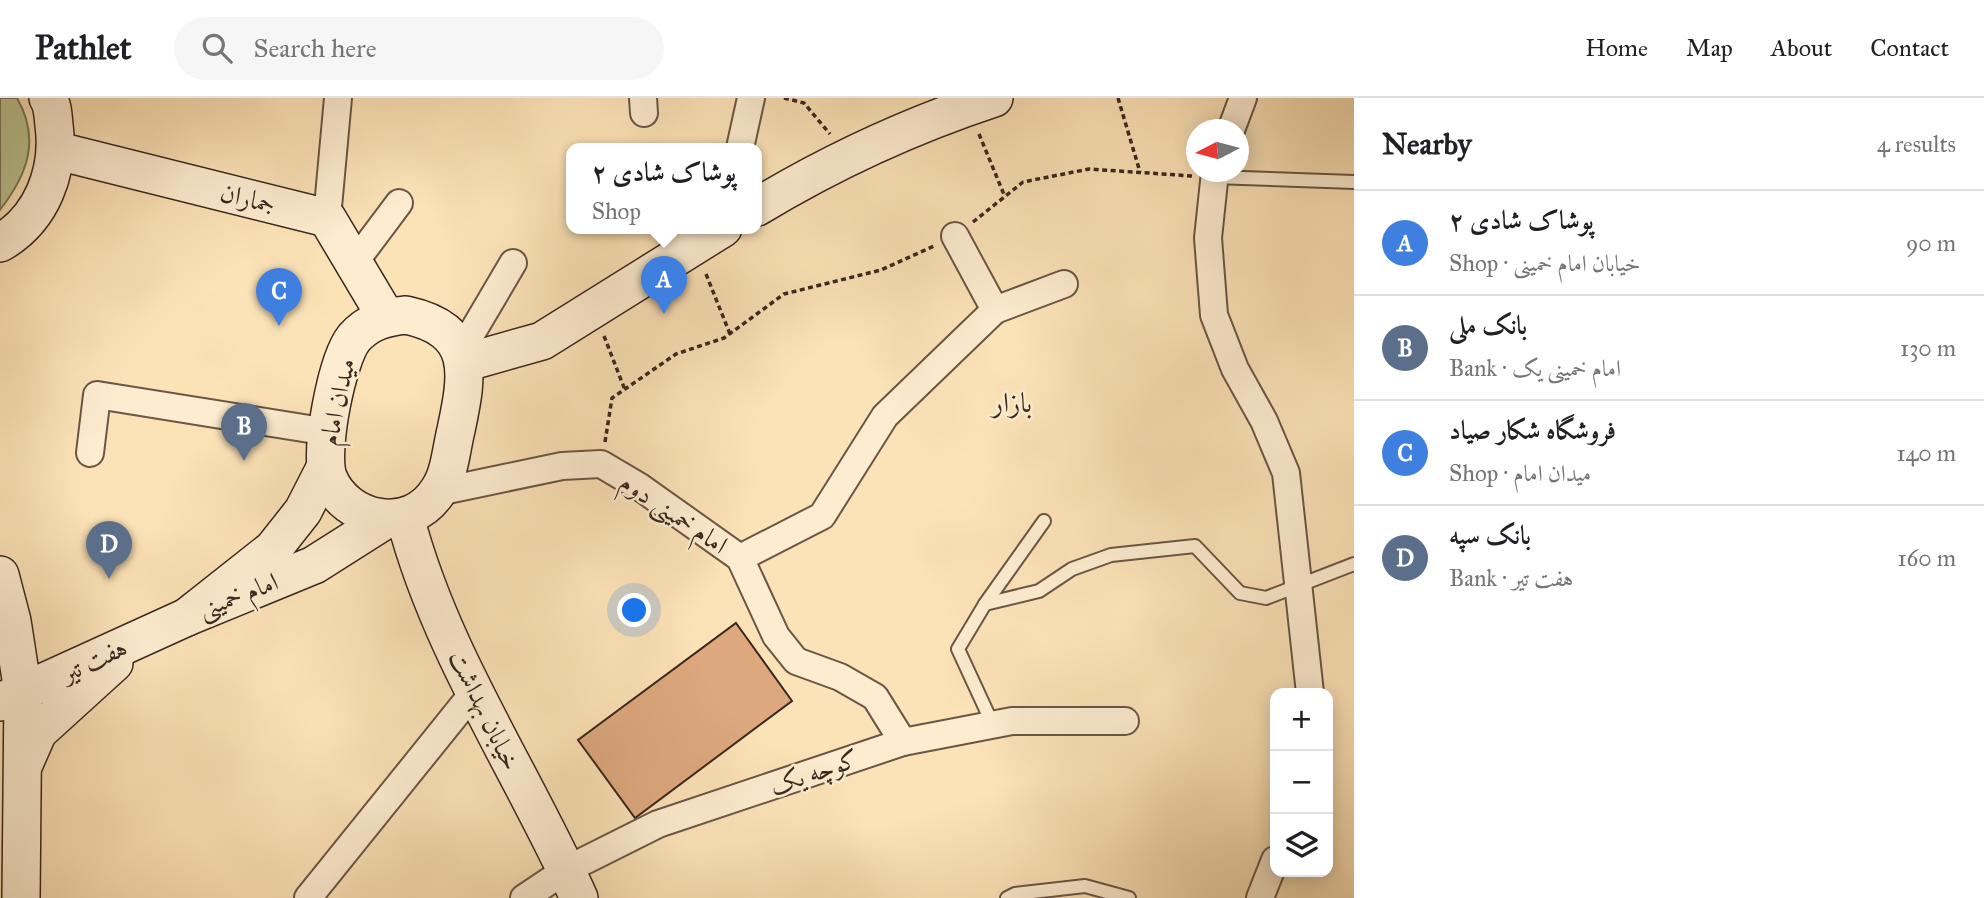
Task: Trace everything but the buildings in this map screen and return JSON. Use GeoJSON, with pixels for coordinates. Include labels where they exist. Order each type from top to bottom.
{"type":"FeatureCollection","features":[{"type":"Feature","properties":{"kind":"main road"},"geometry":{"type":"LineString","coordinates":[[0,243],[16,234],[45,197],[58,150],[48,98]]}},
{"type":"Feature","properties":{"kind":"main road"},"geometry":{"type":"LineString","coordinates":[[762,204],[799,182],[969,103]]}},
{"type":"Feature","properties":{"kind":"main road","name":"جماران"},"geometry":{"type":"LineString","coordinates":[[58,150],[327,218]]}},
{"type":"Feature","properties":{"kind":"main road"},"geometry":{"type":"LineString","coordinates":[[327,218],[386,317],[406,315],[425,319],[443,329],[462,358],[466,384],[447,473],[438,492],[423,507],[395,518]]}},
{"type":"Feature","properties":{"kind":"main road"},"geometry":{"type":"LineString","coordinates":[[462,358],[542,341],[709,237]]}},
{"type":"Feature","properties":{"kind":"main road","name":"میدان امام"},"geometry":{"type":"LineString","coordinates":[[386,317],[367,326],[353,340],[343,358],[328,432],[325,468],[333,488],[346,504],[364,515],[395,518]]}},
{"type":"Feature","properties":{"kind":"main road","name":"امام خمینی"},"geometry":{"type":"LineString","coordinates":[[187,617],[273,548],[303,511],[325,468]]}},
{"type":"Feature","properties":{"kind":"main road","name":"امام خمینی"},"geometry":{"type":"LineString","coordinates":[[187,617],[314,565],[395,518]]}},
{"type":"Feature","properties":{"kind":"main road","name":"خیابان بهداشت"},"geometry":{"type":"LineString","coordinates":[[395,518],[474,692],[572,884]]}},
{"type":"Feature","properties":{"kind":"main road"},"geometry":{"type":"LineString","coordinates":[[0,575],[12,621],[12,697],[22,768],[21,898]]}},
{"type":"Feature","properties":{"kind":"main road","name":"هفت تیر"},"geometry":{"type":"LineString","coordinates":[[12,697],[187,617]]}},
{"type":"Feature","properties":{"kind":"main road"},"geometry":{"type":"LineString","coordinates":[[22,768],[38,732],[143,637]]}},
{"type":"Feature","properties":{"kind":"street"},"geometry":{"type":"LineString","coordinates":[[327,218],[338,98]]}},
{"type":"Feature","properties":{"kind":"street"},"geometry":{"type":"LineString","coordinates":[[741,143],[751,98]]}},
{"type":"Feature","properties":{"kind":"street"},"geometry":{"type":"LineString","coordinates":[[1235,119],[1243,98]]}},
{"type":"Feature","properties":{"kind":"street"},"geometry":{"type":"LineString","coordinates":[[1212,182],[1208,238],[1214,315],[1235,369],[1264,421],[1286,473],[1309,688]]}},
{"type":"Feature","properties":{"kind":"street"},"geometry":{"type":"LineString","coordinates":[[354,263],[399,203]]}},
{"type":"Feature","properties":{"kind":"street"},"geometry":{"type":"LineString","coordinates":[[955,236],[995,310]]}},
{"type":"Feature","properties":{"kind":"street"},"geometry":{"type":"LineString","coordinates":[[462,358],[513,263]]}},
{"type":"Feature","properties":{"kind":"street"},"geometry":{"type":"LineString","coordinates":[[740,558],[822,516],[885,416],[995,310],[1064,284]]}},
{"type":"Feature","properties":{"kind":"street"},"geometry":{"type":"LineString","coordinates":[[90,453],[97,395],[328,432]]}},
{"type":"Feature","properties":{"kind":"street","name":"امام خمینی دوم"},"geometry":{"type":"LineString","coordinates":[[438,492],[562,466],[601,464],[640,487],[740,558],[776,636],[796,661],[840,677],[875,697],[903,742]]}},
{"type":"Feature","properties":{"kind":"street"},"geometry":{"type":"LineString","coordinates":[[307,898],[474,692]]}},
{"type":"Feature","properties":{"kind":"street","name":"کوچه یک"},"geometry":{"type":"LineString","coordinates":[[524,898],[572,884],[659,824],[903,742],[1013,721],[1125,721]]}},
{"type":"Feature","properties":{"kind":"street"},"geometry":{"type":"LineString","coordinates":[[1260,898],[1270,873]]}},
{"type":"Feature","properties":{"kind":"lane"},"geometry":{"type":"LineString","coordinates":[[1249,176],[1354,181]]}},
{"type":"Feature","properties":{"kind":"lane"},"geometry":{"type":"LineString","coordinates":[[993,725],[958,649],[985,604],[1044,522]]}},
{"type":"Feature","properties":{"kind":"lane"},"geometry":{"type":"LineString","coordinates":[[985,604],[1039,591],[1072,569],[1111,555],[1195,546],[1240,593],[1266,598],[1354,564]]}},
{"type":"Feature","properties":{"kind":"lane"},"geometry":{"type":"LineString","coordinates":[[1007,898],[1015,894],[1084,886],[1129,898]]}},
{"type":"Feature","properties":{"kind":"path"},"geometry":{"type":"LineString","coordinates":[[784,98],[804,103],[850,158]]}},
{"type":"Feature","properties":{"kind":"path"},"geometry":{"type":"LineString","coordinates":[[1118,98],[1140,172]]}},
{"type":"Feature","properties":{"kind":"path"},"geometry":{"type":"LineString","coordinates":[[969,103],[1005,197]]}},
{"type":"Feature","properties":{"kind":"path"},"geometry":{"type":"LineString","coordinates":[[601,464],[612,398],[676,354],[730,334],[784,294],[881,270],[955,236],[1023,182],[1089,169],[1186,173]]}},
{"type":"Feature","properties":{"kind":"path"},"geometry":{"type":"LineString","coordinates":[[709,237],[730,334]]}},
{"type":"Feature","properties":{"kind":"path"},"geometry":{"type":"LineString","coordinates":[[594,309],[625,390]]}},
{"type":"Feature","properties":{"kind":"green space"},"geometry":{"type":"Polygon","coordinates":[[[0,98],[17,98],[28,128],[29,143],[24,170],[0,210],[0,98]]]}},
{"type":"Feature","properties":{"kind":"place","name":"پوشاک شادی ۲"},"geometry":{"type":"Point","coordinates":[664,314]}},
{"type":"Feature","properties":{"kind":"place","name":"فروشگاه شکار صیاد"},"geometry":{"type":"Point","coordinates":[279,326]}},
{"type":"Feature","properties":{"kind":"place","name":"بانک ملی"},"geometry":{"type":"Point","coordinates":[244,461]}},
{"type":"Feature","properties":{"kind":"place","name":"بانک سپه"},"geometry":{"type":"Point","coordinates":[109,579]}},
{"type":"Feature","properties":{"kind":"district","name":"بازار"},"geometry":{"type":"Point","coordinates":[1012,402]}}]}
